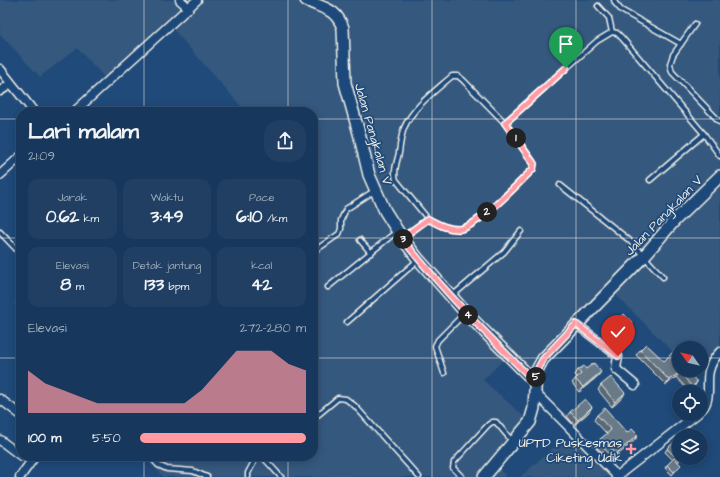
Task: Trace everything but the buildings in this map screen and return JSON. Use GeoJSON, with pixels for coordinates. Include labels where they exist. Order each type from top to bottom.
{"type":"FeatureCollection","features":[{"type":"Feature","properties":{"kind":"street"},"geometry":{"type":"LineString","coordinates":[[180,0],[189,8]]}},
{"type":"Feature","properties":{"kind":"street"},"geometry":{"type":"LineString","coordinates":[[80,107],[198,0]]}},
{"type":"Feature","properties":{"kind":"street","name":"Jalan Pangkalan V"},"geometry":{"type":"LineString","coordinates":[[306,0],[319,2],[334,13],[340,20],[343,28],[345,83],[366,163],[375,191],[385,211],[400,235],[419,260],[535,388]]}},
{"type":"Feature","properties":{"kind":"street"},"geometry":{"type":"LineString","coordinates":[[0,69],[30,107]]}},
{"type":"Feature","properties":{"kind":"street"},"geometry":{"type":"LineString","coordinates":[[0,91],[12,84]]}},
{"type":"Feature","properties":{"kind":"street"},"geometry":{"type":"LineString","coordinates":[[0,175],[16,161]]}},
{"type":"Feature","properties":{"kind":"street","name":"Jalan Pangkalan V"},"geometry":{"type":"LineString","coordinates":[[484,477],[530,422],[534,408],[536,372],[543,359],[644,256],[675,220],[720,176]]}},
{"type":"Feature","properties":{"kind":"street"},"geometry":{"type":"LineString","coordinates":[[576,324],[618,356],[616,369],[636,385]]}},
{"type":"Feature","properties":{"kind":"street"},"geometry":{"type":"LineString","coordinates":[[708,388],[709,372],[714,359],[720,352]]}},
{"type":"Feature","properties":{"kind":"street"},"geometry":{"type":"LineString","coordinates":[[535,388],[617,477],[688,421]]}},
{"type":"Feature","properties":{"kind":"street"},"geometry":{"type":"LineString","coordinates":[[0,399],[16,410]]}},
{"type":"Feature","properties":{"kind":"street"},"geometry":{"type":"LineString","coordinates":[[0,440],[16,452]]}},
{"type":"Feature","properties":{"kind":"street"},"geometry":{"type":"LineString","coordinates":[[20,477],[31,461]]}},
{"type":"Feature","properties":{"kind":"lane"},"geometry":{"type":"LineString","coordinates":[[614,0],[621,10],[681,44]]}},
{"type":"Feature","properties":{"kind":"lane"},"geometry":{"type":"LineString","coordinates":[[598,6],[609,18],[612,32]]}},
{"type":"Feature","properties":{"kind":"lane"},"geometry":{"type":"LineString","coordinates":[[695,24],[673,54],[670,64],[672,72],[720,122]]}},
{"type":"Feature","properties":{"kind":"lane"},"geometry":{"type":"LineString","coordinates":[[505,123],[596,41],[612,32],[617,33],[622,38],[704,134],[720,156]]}},
{"type":"Feature","properties":{"kind":"lane"},"geometry":{"type":"LineString","coordinates":[[452,76],[458,76],[468,84],[505,123],[532,160],[534,164],[533,169],[496,205],[466,227],[455,229],[448,228],[428,219],[396,180],[395,176],[404,130],[413,113],[436,90],[452,76]]}},
{"type":"Feature","properties":{"kind":"lane"},"geometry":{"type":"LineString","coordinates":[[650,180],[704,134]]}},
{"type":"Feature","properties":{"kind":"lane"},"geometry":{"type":"LineString","coordinates":[[560,185],[629,240],[663,277]]}},
{"type":"Feature","properties":{"kind":"lane"},"geometry":{"type":"LineString","coordinates":[[318,249],[339,234],[341,229],[341,220],[346,208],[375,191]]}},
{"type":"Feature","properties":{"kind":"lane"},"geometry":{"type":"LineString","coordinates":[[328,287],[371,253],[428,219]]}},
{"type":"Feature","properties":{"kind":"lane"},"geometry":{"type":"LineString","coordinates":[[452,296],[504,252],[521,231]]}},
{"type":"Feature","properties":{"kind":"lane"},"geometry":{"type":"LineString","coordinates":[[0,232],[16,249]]}},
{"type":"Feature","properties":{"kind":"lane"},"geometry":{"type":"LineString","coordinates":[[360,240],[371,253]]}},
{"type":"Feature","properties":{"kind":"lane"},"geometry":{"type":"LineString","coordinates":[[347,322],[419,260]]}},
{"type":"Feature","properties":{"kind":"lane"},"geometry":{"type":"LineString","coordinates":[[444,373],[435,346],[438,340],[466,313]]}},
{"type":"Feature","properties":{"kind":"lane"},"geometry":{"type":"LineString","coordinates":[[318,415],[338,398],[346,399],[355,406],[420,477]]}},
{"type":"Feature","properties":{"kind":"lane"},"geometry":{"type":"LineString","coordinates":[[462,477],[453,468],[454,462],[492,422],[496,422],[514,442]]}},
{"type":"Feature","properties":{"kind":"lane"},"geometry":{"type":"LineString","coordinates":[[154,461],[158,465],[167,469],[193,471],[207,477]]}},
{"type":"Feature","properties":{"kind":"lane"},"geometry":{"type":"LineString","coordinates":[[248,477],[248,472],[254,461]]}},
{"type":"Feature","properties":{"kind":"lane"},"geometry":{"type":"LineString","coordinates":[[267,461],[281,477]]}},
{"type":"Feature","properties":{"kind":"shaded area"},"geometry":{"type":"Polygon","coordinates":[[[0,0],[173,0],[187,15],[204,0],[300,0],[311,7],[319,0],[720,0],[720,347],[708,360],[708,341],[672,341],[672,351],[606,285],[550,352],[536,358],[529,383],[505,358],[483,380],[530,422],[513,432],[490,460],[507,477],[163,477],[149,461],[318,461],[318,107],[242,107],[172,28],[109,82],[77,48],[40,77],[0,34],[0,0]]]}},
{"type":"Feature","properties":{"kind":"shaded area"},"geometry":{"type":"Polygon","coordinates":[[[573,435],[611,475],[609,477],[520,477],[554,447],[558,449],[573,435]]]}},
{"type":"Feature","properties":{"kind":"place","name":"UPTD Puskesmas Ciketing Udik"},"geometry":{"type":"Point","coordinates":[631,449]}},
{"type":"Feature","properties":{"kind":"route"},"geometry":{"type":"LineString","coordinates":[[566,68],[505,123],[532,160],[534,164],[533,169],[490,210],[466,227],[462,229],[448,228],[428,219],[402,238],[419,260],[466,313],[535,382],[536,372],[543,359],[576,324],[618,356]]}}]}
